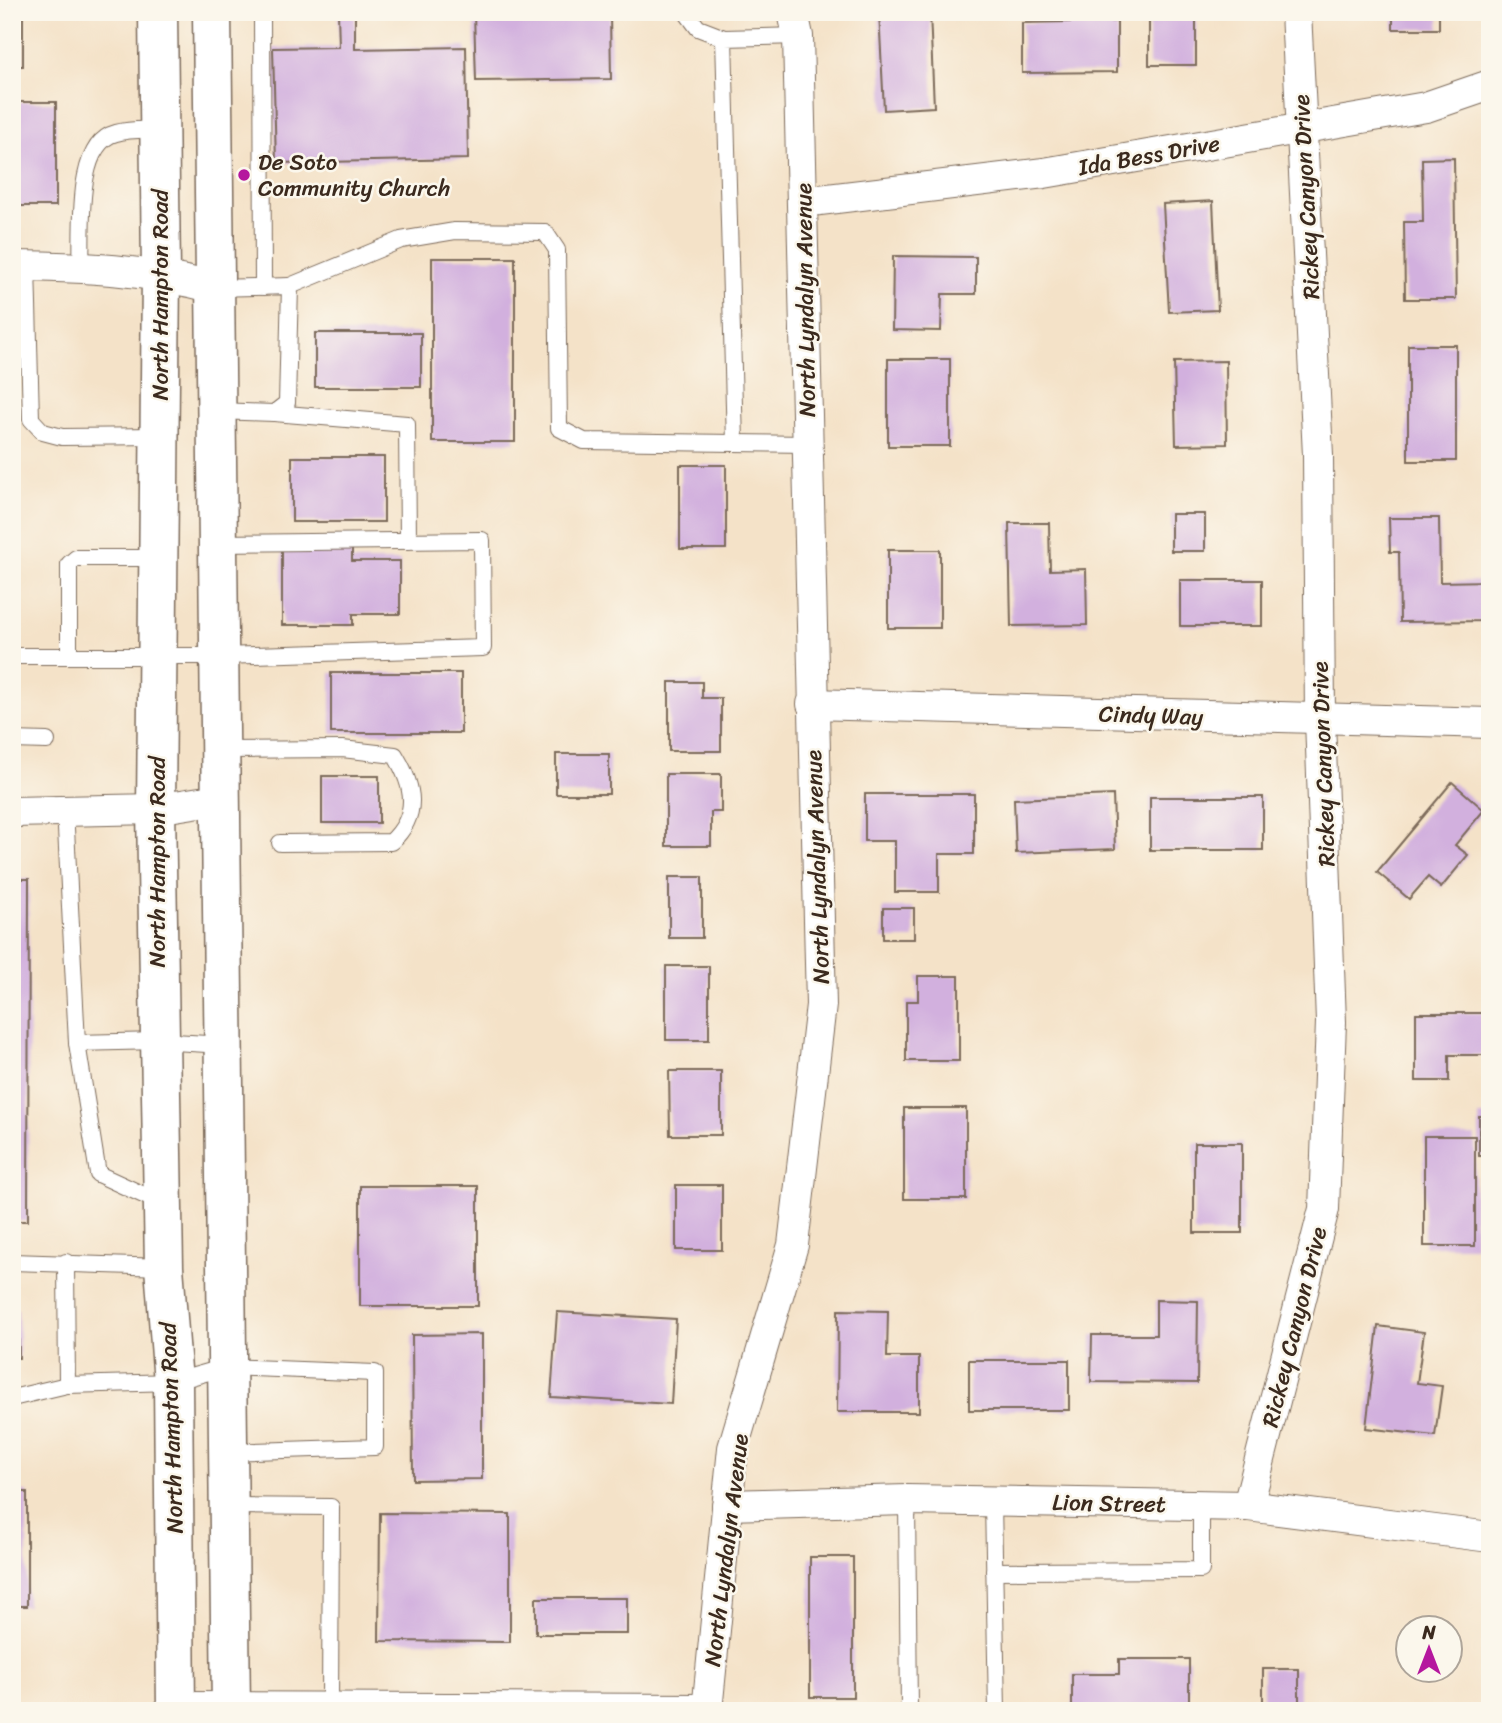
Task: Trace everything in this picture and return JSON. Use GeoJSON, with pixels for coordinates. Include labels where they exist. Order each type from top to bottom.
{"type":"FeatureCollection","features":[{"type":"Feature","properties":{"kind":"main road","name":"North Hampton Road"},"geometry":{"type":"LineString","coordinates":[[158,12],[161,273],[156,809],[158,1041],[164,1187],[164,1267],[173,1381],[176,1709]]}},
{"type":"Feature","properties":{"kind":"main road"},"geometry":{"type":"LineString","coordinates":[[212,12],[231,1709]]}},
{"type":"Feature","properties":{"kind":"main road"},"geometry":{"type":"LineString","coordinates":[[159,88],[213,87]]}},
{"type":"Feature","properties":{"kind":"main road"},"geometry":{"type":"LineString","coordinates":[[164,1187],[224,1171]]}},
{"type":"Feature","properties":{"kind":"street","name":"Rickey Canyon Drive"},"geometry":{"type":"LineString","coordinates":[[1248,1506],[1324,1209],[1331,1023],[1320,720],[1318,455],[1296,12]]}},
{"type":"Feature","properties":{"kind":"street","name":"North Lyndalyn Avenue"},"geometry":{"type":"LineString","coordinates":[[707,1710],[733,1448],[793,1245],[821,1005],[812,704],[803,201],[796,24]]}},
{"type":"Feature","properties":{"kind":"street","name":"Ida Bess Drive"},"geometry":{"type":"LineString","coordinates":[[803,201],[1044,173],[1426,107],[1490,85]]}},
{"type":"Feature","properties":{"kind":"street"},"geometry":{"type":"LineString","coordinates":[[19,266],[81,266],[161,273],[215,288]]}},
{"type":"Feature","properties":{"kind":"street","name":"Cindy Way"},"geometry":{"type":"LineString","coordinates":[[812,704],[1490,723]]}},
{"type":"Feature","properties":{"kind":"street"},"geometry":{"type":"LineString","coordinates":[[12,812],[156,809],[219,799]]}},
{"type":"Feature","properties":{"kind":"street","name":"Lion Street"},"geometry":{"type":"LineString","coordinates":[[727,1505],[907,1500],[1248,1506],[1490,1537]]}},
{"type":"Feature","properties":{"kind":"street"},"geometry":{"type":"LineString","coordinates":[[176,1709],[330,1707],[707,1710]]}},
{"type":"Feature","properties":{"kind":"lane"},"geometry":{"type":"LineString","coordinates":[[262,12],[263,287]]}},
{"type":"Feature","properties":{"kind":"lane"},"geometry":{"type":"LineString","coordinates":[[686,12],[698,28],[724,37],[796,24]]}},
{"type":"Feature","properties":{"kind":"lane"},"geometry":{"type":"LineString","coordinates":[[724,37],[735,443]]}},
{"type":"Feature","properties":{"kind":"lane"},"geometry":{"type":"LineString","coordinates":[[81,266],[85,170],[96,148],[114,133],[160,129]]}},
{"type":"Feature","properties":{"kind":"lane"},"geometry":{"type":"LineString","coordinates":[[215,288],[290,286],[401,240],[455,231],[545,232],[557,250],[559,428],[584,441],[807,444]]}},
{"type":"Feature","properties":{"kind":"lane"},"geometry":{"type":"LineString","coordinates":[[19,266],[31,419],[43,432],[62,437],[159,436]]}},
{"type":"Feature","properties":{"kind":"lane"},"geometry":{"type":"LineString","coordinates":[[274,413],[287,403],[290,286]]}},
{"type":"Feature","properties":{"kind":"lane"},"geometry":{"type":"LineString","coordinates":[[217,411],[274,413],[407,425],[408,541]]}},
{"type":"Feature","properties":{"kind":"lane"},"geometry":{"type":"LineString","coordinates":[[12,656],[219,656],[483,648],[482,540],[218,543]]}},
{"type":"Feature","properties":{"kind":"lane"},"geometry":{"type":"LineString","coordinates":[[69,656],[69,564],[76,558],[158,558]]}},
{"type":"Feature","properties":{"kind":"lane"},"geometry":{"type":"LineString","coordinates":[[12,740],[47,741]]}},
{"type":"Feature","properties":{"kind":"lane"},"geometry":{"type":"LineString","coordinates":[[220,750],[342,749],[395,755],[408,776],[411,808],[406,828],[391,842],[280,843]]}},
{"type":"Feature","properties":{"kind":"lane"},"geometry":{"type":"LineString","coordinates":[[65,809],[76,1043],[97,1174],[164,1187]]}},
{"type":"Feature","properties":{"kind":"lane"},"geometry":{"type":"LineString","coordinates":[[76,1043],[158,1041],[223,1045]]}},
{"type":"Feature","properties":{"kind":"lane"},"geometry":{"type":"LineString","coordinates":[[12,1262],[164,1267]]}},
{"type":"Feature","properties":{"kind":"lane"},"geometry":{"type":"LineString","coordinates":[[66,1262],[67,1385]]}},
{"type":"Feature","properties":{"kind":"lane"},"geometry":{"type":"LineString","coordinates":[[12,1398],[67,1385],[173,1381],[226,1367],[375,1373],[375,1447],[227,1452]]}},
{"type":"Feature","properties":{"kind":"lane"},"geometry":{"type":"LineString","coordinates":[[907,1500],[909,1711]]}},
{"type":"Feature","properties":{"kind":"lane"},"geometry":{"type":"LineString","coordinates":[[993,1502],[996,1711]]}},
{"type":"Feature","properties":{"kind":"lane"},"geometry":{"type":"LineString","coordinates":[[994,1571],[1201,1570],[1201,1505]]}},
{"type":"Feature","properties":{"kind":"lane"},"geometry":{"type":"LineString","coordinates":[[228,1506],[331,1507],[330,1707]]}},
{"type":"Feature","properties":{"kind":"building"},"geometry":{"type":"Polygon","coordinates":[[[12,12],[23,12],[23,66],[12,66],[12,12]]]}},
{"type":"Feature","properties":{"kind":"building"},"geometry":{"type":"Polygon","coordinates":[[[338,12],[355,12],[355,49],[466,47],[468,159],[276,163],[273,48],[339,47],[338,12]]]}},
{"type":"Feature","properties":{"kind":"building"},"geometry":{"type":"Polygon","coordinates":[[[474,12],[610,12],[611,79],[476,81],[474,12]]]}},
{"type":"Feature","properties":{"kind":"building"},"geometry":{"type":"Polygon","coordinates":[[[879,12],[930,12],[934,107],[884,110],[879,12]]]}},
{"type":"Feature","properties":{"kind":"building"},"geometry":{"type":"Polygon","coordinates":[[[1149,12],[1196,12],[1196,65],[1149,65],[1149,12]]]}},
{"type":"Feature","properties":{"kind":"building"},"geometry":{"type":"Polygon","coordinates":[[[1393,12],[1439,12],[1439,29],[1393,29],[1393,12]]]}},
{"type":"Feature","properties":{"kind":"building"},"geometry":{"type":"Polygon","coordinates":[[[1117,21],[1117,72],[1022,73],[1022,23],[1117,21]]]}},
{"type":"Feature","properties":{"kind":"building"},"geometry":{"type":"Polygon","coordinates":[[[12,102],[56,102],[56,206],[12,206],[12,102]]]}},
{"type":"Feature","properties":{"kind":"building"},"geometry":{"type":"Polygon","coordinates":[[[1454,158],[1456,299],[1405,299],[1404,222],[1423,222],[1422,159],[1454,158]]]}},
{"type":"Feature","properties":{"kind":"building"},"geometry":{"type":"Polygon","coordinates":[[[1213,201],[1218,310],[1169,312],[1163,204],[1213,201]]]}},
{"type":"Feature","properties":{"kind":"building"},"geometry":{"type":"Polygon","coordinates":[[[893,256],[976,257],[976,294],[942,294],[941,331],[892,330],[893,256]]]}},
{"type":"Feature","properties":{"kind":"building"},"geometry":{"type":"Polygon","coordinates":[[[432,258],[515,258],[515,442],[432,442],[432,258]]]}},
{"type":"Feature","properties":{"kind":"building"},"geometry":{"type":"Polygon","coordinates":[[[315,333],[421,333],[421,387],[315,387],[315,333]]]}},
{"type":"Feature","properties":{"kind":"building"},"geometry":{"type":"Polygon","coordinates":[[[1408,345],[1456,345],[1456,461],[1408,461],[1408,345]]]}},
{"type":"Feature","properties":{"kind":"building"},"geometry":{"type":"Polygon","coordinates":[[[888,359],[950,359],[950,446],[888,446],[888,359]]]}},
{"type":"Feature","properties":{"kind":"building"},"geometry":{"type":"Polygon","coordinates":[[[1226,361],[1227,444],[1176,445],[1174,362],[1226,361]]]}},
{"type":"Feature","properties":{"kind":"building"},"geometry":{"type":"Polygon","coordinates":[[[292,457],[384,457],[384,522],[292,522],[292,457]]]}},
{"type":"Feature","properties":{"kind":"building"},"geometry":{"type":"Polygon","coordinates":[[[680,465],[726,465],[726,549],[680,549],[680,465]]]}},
{"type":"Feature","properties":{"kind":"building"},"geometry":{"type":"Polygon","coordinates":[[[1171,514],[1205,514],[1205,551],[1171,551],[1171,514]]]}},
{"type":"Feature","properties":{"kind":"building"},"geometry":{"type":"Polygon","coordinates":[[[1389,518],[1439,518],[1440,582],[1490,581],[1490,621],[1400,622],[1399,552],[1390,552],[1389,518]]]}},
{"type":"Feature","properties":{"kind":"building"},"geometry":{"type":"Polygon","coordinates":[[[1009,523],[1049,523],[1050,570],[1086,569],[1087,625],[1011,626],[1009,523]]]}},
{"type":"Feature","properties":{"kind":"building"},"geometry":{"type":"Polygon","coordinates":[[[282,547],[352,547],[352,561],[400,561],[400,614],[353,614],[353,625],[282,625],[282,547]]]}},
{"type":"Feature","properties":{"kind":"building"},"geometry":{"type":"Polygon","coordinates":[[[888,550],[940,550],[940,628],[888,628],[888,550]]]}},
{"type":"Feature","properties":{"kind":"building"},"geometry":{"type":"Polygon","coordinates":[[[1180,580],[1262,580],[1262,626],[1180,626],[1180,580]]]}},
{"type":"Feature","properties":{"kind":"building"},"geometry":{"type":"Polygon","coordinates":[[[331,673],[461,673],[461,733],[331,733],[331,673]]]}},
{"type":"Feature","properties":{"kind":"building"},"geometry":{"type":"Polygon","coordinates":[[[669,682],[702,682],[702,698],[721,698],[721,751],[669,751],[669,682]]]}},
{"type":"Feature","properties":{"kind":"building"},"geometry":{"type":"Polygon","coordinates":[[[556,754],[609,754],[609,794],[556,794],[556,754]]]}},
{"type":"Feature","properties":{"kind":"building"},"geometry":{"type":"Polygon","coordinates":[[[666,774],[721,774],[721,812],[711,812],[711,846],[666,846],[666,774]]]}},
{"type":"Feature","properties":{"kind":"building"},"geometry":{"type":"Polygon","coordinates":[[[322,776],[379,776],[379,823],[322,823],[322,776]]]}},
{"type":"Feature","properties":{"kind":"building"},"geometry":{"type":"Polygon","coordinates":[[[1452,782],[1484,810],[1455,845],[1468,855],[1441,888],[1428,877],[1409,899],[1377,872],[1452,782]]]}},
{"type":"Feature","properties":{"kind":"building"},"geometry":{"type":"Polygon","coordinates":[[[865,794],[974,794],[974,854],[939,854],[939,892],[895,892],[895,841],[865,841],[865,794]]]}},
{"type":"Feature","properties":{"kind":"building"},"geometry":{"type":"Polygon","coordinates":[[[1113,795],[1115,849],[1016,853],[1014,799],[1113,795]]]}},
{"type":"Feature","properties":{"kind":"building"},"geometry":{"type":"Polygon","coordinates":[[[1150,797],[1263,797],[1263,850],[1150,850],[1150,797]]]}},
{"type":"Feature","properties":{"kind":"building"},"geometry":{"type":"Polygon","coordinates":[[[669,877],[702,877],[702,938],[669,938],[669,877]]]}},
{"type":"Feature","properties":{"kind":"building"},"geometry":{"type":"Polygon","coordinates":[[[12,879],[29,879],[28,1221],[12,1221],[12,879]]]}},
{"type":"Feature","properties":{"kind":"building"},"geometry":{"type":"Polygon","coordinates":[[[883,908],[914,908],[914,939],[883,939],[883,908]]]}},
{"type":"Feature","properties":{"kind":"building"},"geometry":{"type":"Polygon","coordinates":[[[666,966],[709,966],[709,1040],[666,1040],[666,966]]]}},
{"type":"Feature","properties":{"kind":"building"},"geometry":{"type":"Polygon","coordinates":[[[918,976],[959,976],[959,1061],[906,1061],[906,1001],[918,1001],[918,976]]]}},
{"type":"Feature","properties":{"kind":"building"},"geometry":{"type":"Polygon","coordinates":[[[1416,1013],[1490,1013],[1490,1055],[1449,1055],[1449,1081],[1416,1081],[1416,1013]]]}},
{"type":"Feature","properties":{"kind":"building"},"geometry":{"type":"Polygon","coordinates":[[[669,1071],[721,1071],[721,1135],[670,1135],[669,1071]]]}},
{"type":"Feature","properties":{"kind":"building"},"geometry":{"type":"Polygon","coordinates":[[[904,1108],[966,1108],[966,1199],[904,1199],[904,1108]]]}},
{"type":"Feature","properties":{"kind":"building"},"geometry":{"type":"Polygon","coordinates":[[[1479,1116],[1490,1116],[1490,1156],[1479,1156],[1479,1116]]]}},
{"type":"Feature","properties":{"kind":"building"},"geometry":{"type":"Polygon","coordinates":[[[1424,1136],[1475,1136],[1475,1246],[1424,1246],[1424,1136]]]}},
{"type":"Feature","properties":{"kind":"building"},"geometry":{"type":"Polygon","coordinates":[[[1194,1143],[1242,1143],[1242,1233],[1194,1233],[1194,1143]]]}},
{"type":"Feature","properties":{"kind":"building"},"geometry":{"type":"Polygon","coordinates":[[[676,1185],[722,1185],[722,1250],[676,1250],[676,1185]]]}},
{"type":"Feature","properties":{"kind":"building"},"geometry":{"type":"Polygon","coordinates":[[[360,1186],[478,1186],[478,1306],[360,1306],[360,1186]]]}},
{"type":"Feature","properties":{"kind":"building"},"geometry":{"type":"Polygon","coordinates":[[[1156,1300],[1198,1301],[1197,1383],[1091,1382],[1092,1335],[1156,1335],[1156,1300]]]}},
{"type":"Feature","properties":{"kind":"building"},"geometry":{"type":"Polygon","coordinates":[[[12,1310],[18,1310],[19,1358],[12,1358],[12,1310]]]}},
{"type":"Feature","properties":{"kind":"building"},"geometry":{"type":"Polygon","coordinates":[[[838,1310],[888,1311],[887,1357],[919,1357],[919,1412],[837,1412],[838,1310]]]}},
{"type":"Feature","properties":{"kind":"building"},"geometry":{"type":"Polygon","coordinates":[[[557,1312],[676,1319],[671,1404],[551,1397],[557,1312]]]}},
{"type":"Feature","properties":{"kind":"building"},"geometry":{"type":"Polygon","coordinates":[[[1378,1326],[1424,1332],[1417,1383],[1442,1386],[1435,1436],[1366,1428],[1378,1326]]]}},
{"type":"Feature","properties":{"kind":"building"},"geometry":{"type":"Polygon","coordinates":[[[482,1334],[482,1479],[413,1480],[412,1335],[482,1334]]]}},
{"type":"Feature","properties":{"kind":"building"},"geometry":{"type":"Polygon","coordinates":[[[969,1360],[1069,1360],[1069,1410],[969,1410],[969,1360]]]}},
{"type":"Feature","properties":{"kind":"building"},"geometry":{"type":"Polygon","coordinates":[[[12,1492],[27,1492],[27,1606],[12,1606],[12,1492]]]}},
{"type":"Feature","properties":{"kind":"building"},"geometry":{"type":"Polygon","coordinates":[[[380,1513],[510,1514],[510,1642],[379,1641],[380,1513]]]}},
{"type":"Feature","properties":{"kind":"building"},"geometry":{"type":"Polygon","coordinates":[[[810,1557],[853,1557],[853,1697],[810,1697],[810,1557]]]}},
{"type":"Feature","properties":{"kind":"building"},"geometry":{"type":"Polygon","coordinates":[[[536,1598],[627,1598],[627,1634],[536,1634],[536,1598]]]}},
{"type":"Feature","properties":{"kind":"building"},"geometry":{"type":"Polygon","coordinates":[[[1119,1659],[1189,1659],[1189,1711],[1072,1711],[1072,1674],[1119,1674],[1119,1659]]]}},
{"type":"Feature","properties":{"kind":"building"},"geometry":{"type":"Polygon","coordinates":[[[1263,1669],[1299,1669],[1299,1711],[1263,1711],[1263,1669]]]}},
{"type":"Feature","properties":{"kind":"place","name":"De Soto Community Church"},"geometry":{"type":"Point","coordinates":[244,175]}}]}
